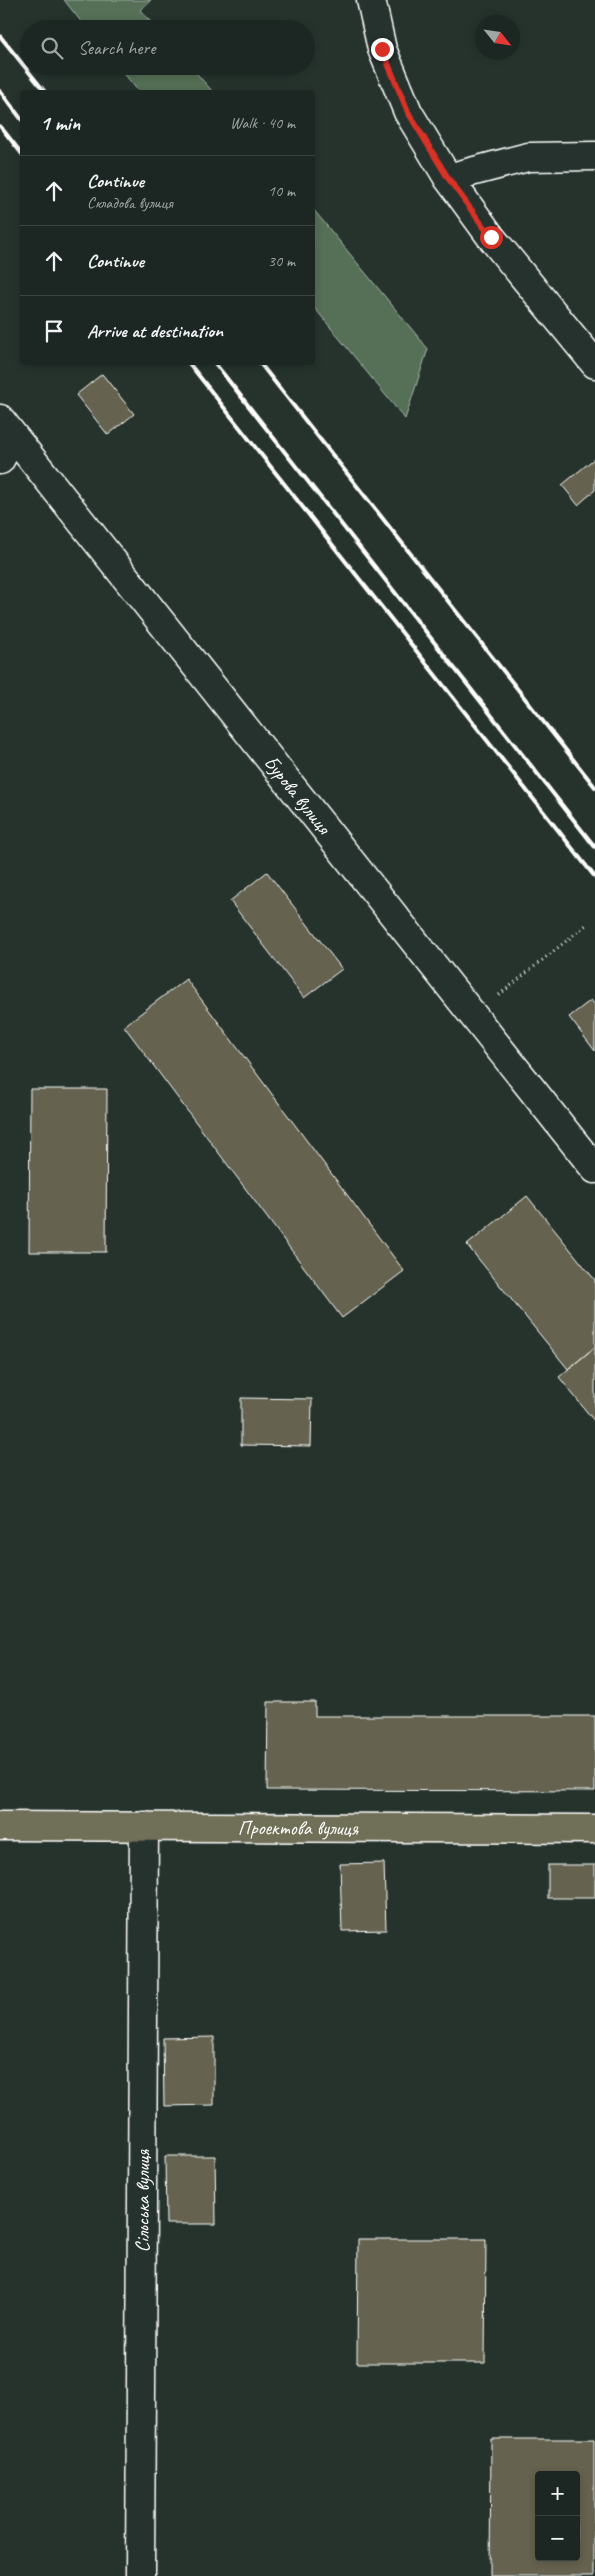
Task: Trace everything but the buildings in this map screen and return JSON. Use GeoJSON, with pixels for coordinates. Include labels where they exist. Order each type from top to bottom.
{"type":"FeatureCollection","features":[{"type":"Feature","properties":{"kind":"main road","name":"Проектова вулиця"},"geometry":{"type":"LineString","coordinates":[[0,1826],[595,1830]]}},
{"type":"Feature","properties":{"kind":"street"},"geometry":{"type":"LineString","coordinates":[[371,0],[382,49],[408,112],[448,178],[491,237],[595,364]]}},
{"type":"Feature","properties":{"kind":"street"},"geometry":{"type":"LineString","coordinates":[[448,178],[528,157],[595,156]]}},
{"type":"Feature","properties":{"kind":"street"},"geometry":{"type":"LineString","coordinates":[[0,460],[7,428]]}},
{"type":"Feature","properties":{"kind":"street","name":"Бурова вулиця"},"geometry":{"type":"LineString","coordinates":[[7,428],[595,1169]]}},
{"type":"Feature","properties":{"kind":"street","name":"Сільська вулиця"},"geometry":{"type":"LineString","coordinates":[[140,2576],[144,1826]]}},
{"type":"Feature","properties":{"kind":"path"},"geometry":{"type":"LineString","coordinates":[[473,1016],[586,925]]}},
{"type":"Feature","properties":{"kind":"green space"},"geometry":{"type":"Polygon","coordinates":[[[64,0],[151,0],[140,10],[149,20],[80,20],[64,0]]]}},
{"type":"Feature","properties":{"kind":"green space"},"geometry":{"type":"Polygon","coordinates":[[[125,75],[198,75],[211,90],[137,90],[125,75]]]}},
{"type":"Feature","properties":{"kind":"green space"},"geometry":{"type":"Polygon","coordinates":[[[315,211],[428,349],[405,419],[315,308],[315,211]]]}},
{"type":"Feature","properties":{"kind":"railway"},"geometry":{"type":"LineString","coordinates":[[0,36],[20,61]]}},
{"type":"Feature","properties":{"kind":"railway"},"geometry":{"type":"LineString","coordinates":[[31,75],[43,90]]}},
{"type":"Feature","properties":{"kind":"railway"},"geometry":{"type":"LineString","coordinates":[[0,91],[20,117]]}},
{"type":"Feature","properties":{"kind":"railway"},"geometry":{"type":"LineString","coordinates":[[0,126],[20,151]]}},
{"type":"Feature","properties":{"kind":"railway"},"geometry":{"type":"LineString","coordinates":[[190,365],[595,877]]}},
{"type":"Feature","properties":{"kind":"railway"},"geometry":{"type":"LineString","coordinates":[[216,365],[595,847]]}},
{"type":"Feature","properties":{"kind":"railway"},"geometry":{"type":"LineString","coordinates":[[261,365],[595,787]]}},
{"type":"Feature","properties":{"kind":"route"},"geometry":{"type":"LineString","coordinates":[[382,49],[408,112],[448,178],[491,237]]}}]}
